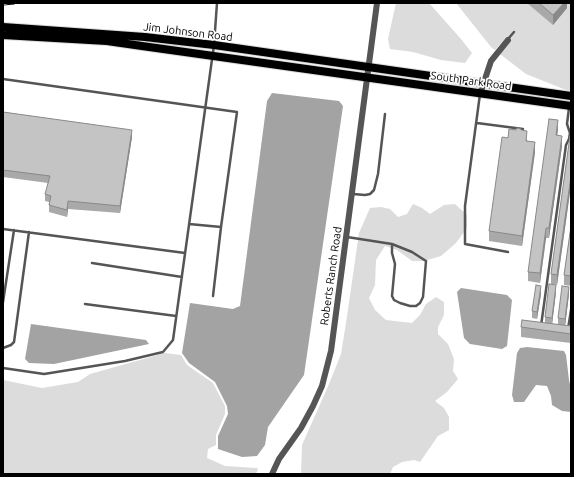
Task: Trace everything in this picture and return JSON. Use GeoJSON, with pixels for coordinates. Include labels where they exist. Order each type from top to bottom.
{"type":"FeatureCollection","features":[{"type":"Feature","properties":{"kind":"main road","name":"Jim Johnson Road"},"geometry":{"type":"LineString","coordinates":[[3,27],[145,37],[214,45],[293,57],[368,72]]}},
{"type":"Feature","properties":{"kind":"main road","name":"Jim Johnson Road"},"geometry":{"type":"LineString","coordinates":[[3,35],[107,41],[288,66],[368,72]]}},
{"type":"Feature","properties":{"kind":"main road"},"geometry":{"type":"LineString","coordinates":[[213,55],[226,51],[283,59],[293,57]]}},
{"type":"Feature","properties":{"kind":"main road","name":"South Park Road"},"geometry":{"type":"LineString","coordinates":[[368,72],[440,78],[482,90],[571,96]]}},
{"type":"Feature","properties":{"kind":"main road","name":"South Park Road"},"geometry":{"type":"LineString","coordinates":[[368,72],[570,106]]}},
{"type":"Feature","properties":{"kind":"street","name":"Roberts Ranch Road"},"geometry":{"type":"LineString","coordinates":[[272,474],[279,459],[301,428],[314,406],[322,386],[331,351],[377,3]]}},
{"type":"Feature","properties":{"kind":"street"},"geometry":{"type":"LineString","coordinates":[[482,90],[491,61],[508,40]]}},
{"type":"Feature","properties":{"kind":"lane"},"geometry":{"type":"LineString","coordinates":[[3,368],[44,374],[125,361],[162,352],[173,340],[213,55],[217,3]]}},
{"type":"Feature","properties":{"kind":"lane"},"geometry":{"type":"LineString","coordinates":[[508,40],[514,32]]}},
{"type":"Feature","properties":{"kind":"lane"},"geometry":{"type":"LineString","coordinates":[[3,79],[237,112],[213,296]]}},
{"type":"Feature","properties":{"kind":"lane"},"geometry":{"type":"LineString","coordinates":[[482,90],[465,206],[465,244],[508,252]]}},
{"type":"Feature","properties":{"kind":"lane"},"geometry":{"type":"LineString","coordinates":[[548,328],[541,326],[566,145],[570,140],[570,132],[567,124],[570,106]]}},
{"type":"Feature","properties":{"kind":"lane"},"geometry":{"type":"LineString","coordinates":[[352,194],[365,195],[370,194],[374,190],[378,174],[385,114]]}},
{"type":"Feature","properties":{"kind":"lane"},"geometry":{"type":"LineString","coordinates":[[476,123],[523,130]]}},
{"type":"Feature","properties":{"kind":"lane"},"geometry":{"type":"LineString","coordinates":[[189,224],[221,227]]}},
{"type":"Feature","properties":{"kind":"lane"},"geometry":{"type":"LineString","coordinates":[[3,229],[185,253]]}},
{"type":"Feature","properties":{"kind":"lane"},"geometry":{"type":"LineString","coordinates":[[3,302],[14,230]]}},
{"type":"Feature","properties":{"kind":"lane"},"geometry":{"type":"LineString","coordinates":[[3,348],[14,342],[29,232]]}},
{"type":"Feature","properties":{"kind":"lane"},"geometry":{"type":"LineString","coordinates":[[347,237],[392,244],[412,252],[426,261],[423,297],[420,303],[416,306],[400,303],[394,300],[392,296],[395,264],[392,253],[392,244]]}},
{"type":"Feature","properties":{"kind":"lane"},"geometry":{"type":"LineString","coordinates":[[92,263],[182,278]]}},
{"type":"Feature","properties":{"kind":"lane"},"geometry":{"type":"LineString","coordinates":[[86,304],[176,316]]}},
{"type":"Feature","properties":{"kind":"lane"},"geometry":{"type":"LineString","coordinates":[[562,329],[568,330],[571,310]]}},
{"type":"Feature","properties":{"kind":"shaded area"},"geometry":{"type":"Polygon","coordinates":[[[396,3],[429,3],[472,53],[465,63],[441,60],[413,52],[390,49],[388,39],[396,3]]]}},
{"type":"Feature","properties":{"kind":"shaded area"},"geometry":{"type":"Polygon","coordinates":[[[456,3],[571,3],[571,92],[526,74],[500,54],[512,39],[507,36],[495,50],[456,3]]]}},
{"type":"Feature","properties":{"kind":"shaded area"},"geometry":{"type":"Polygon","coordinates":[[[272,93],[339,101],[343,106],[304,375],[268,427],[265,445],[257,456],[242,457],[218,449],[218,436],[228,414],[227,406],[215,382],[189,363],[182,353],[190,303],[233,309],[240,306],[267,101],[272,93]]]}},
{"type":"Feature","properties":{"kind":"shaded area"},"geometry":{"type":"Polygon","coordinates":[[[413,204],[430,214],[444,205],[455,204],[467,215],[467,228],[456,243],[441,256],[424,261],[412,261],[397,250],[385,246],[376,260],[375,285],[369,298],[375,310],[386,320],[412,323],[420,315],[426,304],[436,297],[444,302],[444,315],[438,327],[438,334],[448,344],[454,359],[453,371],[458,379],[447,392],[435,401],[444,408],[449,417],[449,430],[438,436],[420,462],[414,460],[402,462],[393,467],[390,474],[301,474],[302,445],[341,354],[359,233],[370,208],[381,207],[390,209],[398,217],[407,214],[413,204]]]}},
{"type":"Feature","properties":{"kind":"shaded area"},"geometry":{"type":"Polygon","coordinates":[[[461,288],[507,295],[512,300],[507,346],[502,349],[470,344],[464,338],[457,292],[461,288]]]}},
{"type":"Feature","properties":{"kind":"shaded area"},"geometry":{"type":"Polygon","coordinates":[[[31,324],[146,340],[149,344],[54,364],[29,363],[25,359],[31,324]]]}},
{"type":"Feature","properties":{"kind":"shaded area"},"geometry":{"type":"Polygon","coordinates":[[[527,347],[564,351],[566,355],[571,389],[571,412],[562,411],[552,405],[551,396],[547,386],[536,385],[524,402],[514,402],[512,395],[517,353],[520,348],[527,347]]]}},
{"type":"Feature","properties":{"kind":"shaded area"},"geometry":{"type":"Polygon","coordinates":[[[165,353],[181,355],[187,365],[213,383],[225,406],[225,414],[216,435],[216,445],[208,449],[207,458],[225,466],[257,468],[256,474],[3,474],[3,380],[42,388],[78,382],[90,374],[165,353]]]}},
{"type":"Feature","properties":{"kind":"building"},"geometry":{"type":"Polygon","coordinates":[[[539,3],[564,3],[553,15],[539,3]]]}},
{"type":"Feature","properties":{"kind":"building"},"geometry":{"type":"Polygon","coordinates":[[[3,112],[132,130],[120,206],[68,201],[67,210],[49,205],[51,196],[45,194],[50,176],[3,170],[3,112]]]}},
{"type":"Feature","properties":{"kind":"building"},"geometry":{"type":"Polygon","coordinates":[[[549,119],[558,120],[556,135],[562,136],[549,228],[546,228],[540,273],[528,272],[549,119]]]}},
{"type":"Feature","properties":{"kind":"building"},"geometry":{"type":"Polygon","coordinates":[[[517,128],[527,131],[526,141],[535,142],[522,236],[489,231],[502,137],[508,138],[509,129],[516,130],[517,128]]]}},
{"type":"Feature","properties":{"kind":"building"},"geometry":{"type":"Polygon","coordinates":[[[570,136],[571,176],[557,275],[551,274],[570,136]]]}},
{"type":"Feature","properties":{"kind":"building"},"geometry":{"type":"Polygon","coordinates":[[[571,226],[571,276],[564,275],[571,226]]]}},
{"type":"Feature","properties":{"kind":"building"},"geometry":{"type":"Polygon","coordinates":[[[549,284],[556,285],[552,318],[545,317],[549,284]]]}},
{"type":"Feature","properties":{"kind":"building"},"geometry":{"type":"Polygon","coordinates":[[[536,285],[541,286],[537,312],[532,311],[536,285]]]}},
{"type":"Feature","properties":{"kind":"building"},"geometry":{"type":"Polygon","coordinates":[[[562,286],[569,287],[565,319],[558,318],[562,286]]]}},
{"type":"Feature","properties":{"kind":"building"},"geometry":{"type":"Polygon","coordinates":[[[522,320],[571,326],[571,334],[521,327],[522,320]]]}},
{"type":"Feature","properties":{"kind":"railway"},"geometry":{"type":"LineString","coordinates":[[3,4],[14,3]]}}]}
